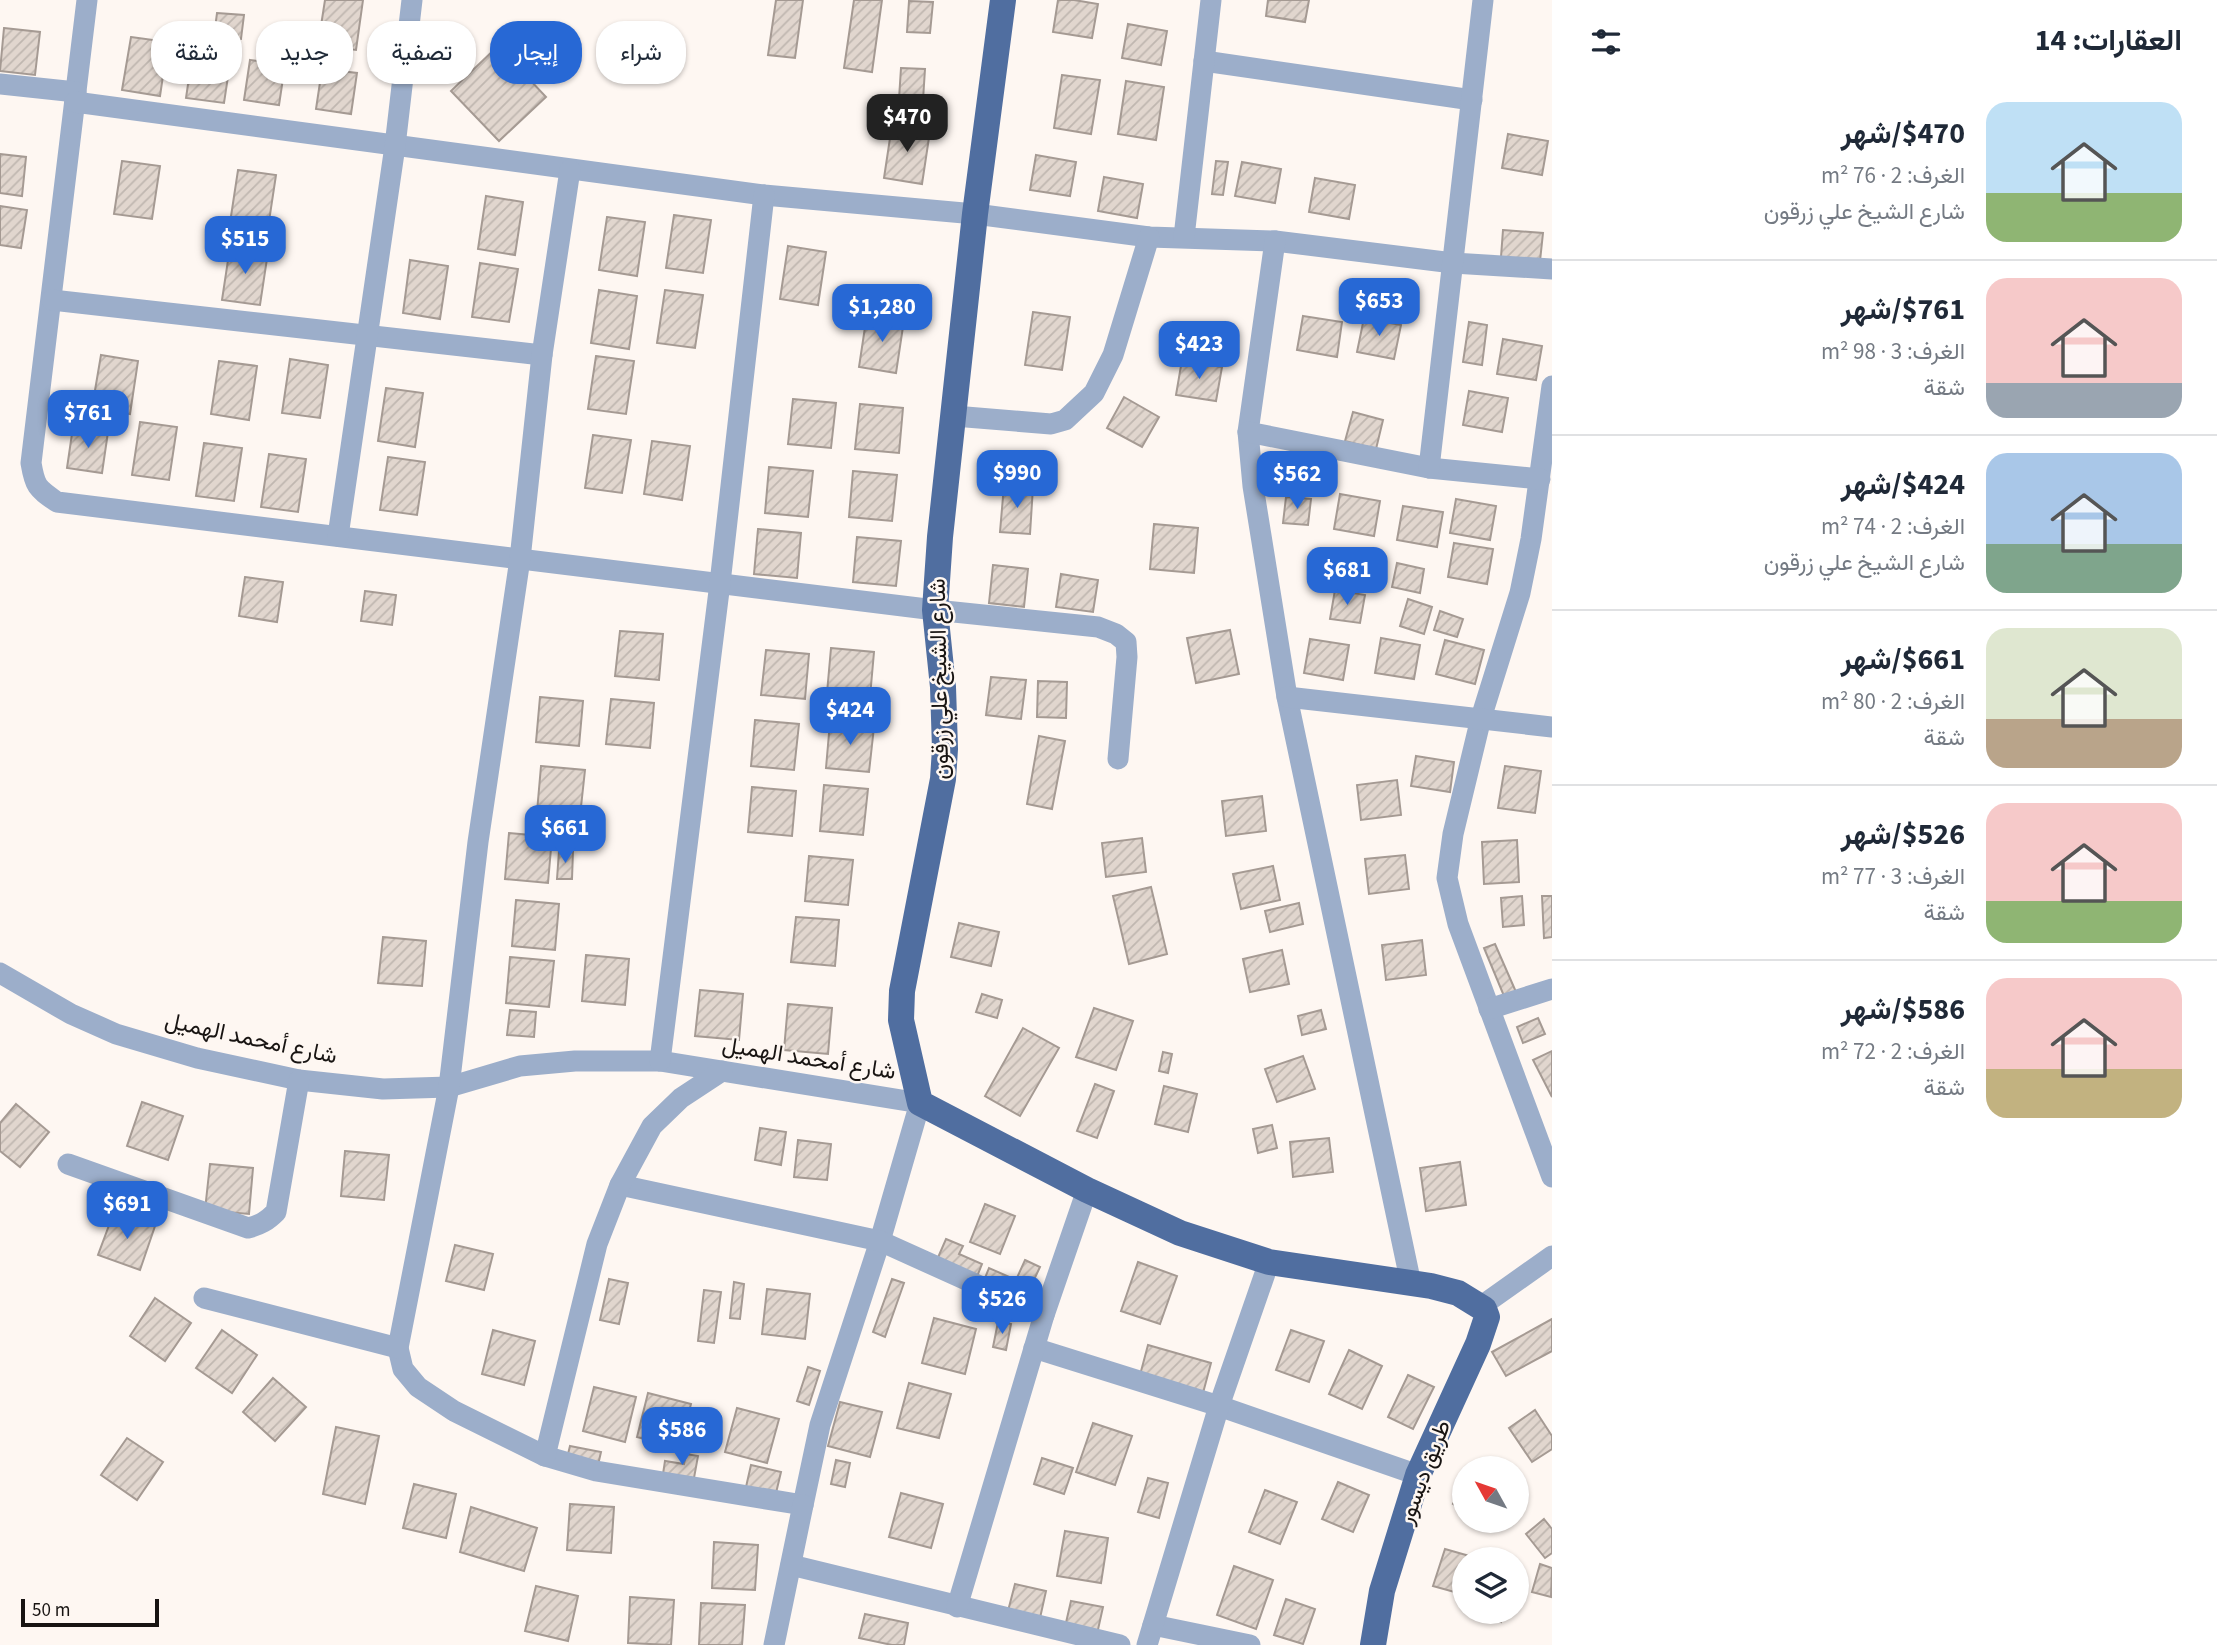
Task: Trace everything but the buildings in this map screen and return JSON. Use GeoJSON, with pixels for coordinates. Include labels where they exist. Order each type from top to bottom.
{"type":"FeatureCollection","features":[{"type":"Feature","properties":{"kind":"main road","name":"شارع الشيخ علي زرقون"},"geometry":{"type":"LineString","coordinates":[[920,1103],[901,1020],[902,991],[943,779],[943,688],[935,610],[940,537],[975,214],[1003,0]]}},
{"type":"Feature","properties":{"kind":"main road"},"geometry":{"type":"LineString","coordinates":[[920,1103],[1087,1190],[1181,1233],[1269,1262],[1431,1286],[1458,1293],[1480,1307]]}},
{"type":"Feature","properties":{"kind":"main road","name":"طريق ديسور"},"geometry":{"type":"LineString","coordinates":[[1373,1645],[1382,1591],[1418,1475],[1479,1343],[1487,1317],[1484,1309],[1480,1307]]}},
{"type":"Feature","properties":{"kind":"street"},"geometry":{"type":"LineString","coordinates":[[87,0],[31,463],[34,482],[44,493],[57,502],[935,610],[1098,627],[1116,634],[1126,642],[1118,759]]}},
{"type":"Feature","properties":{"kind":"street"},"geometry":{"type":"LineString","coordinates":[[338,536],[395,146],[412,0]]}},
{"type":"Feature","properties":{"kind":"street"},"geometry":{"type":"LineString","coordinates":[[1184,237],[1211,0]]}},
{"type":"Feature","properties":{"kind":"street"},"geometry":{"type":"LineString","coordinates":[[1429,468],[1483,0]]}},
{"type":"Feature","properties":{"kind":"street"},"geometry":{"type":"LineString","coordinates":[[1204,61],[1472,100]]}},
{"type":"Feature","properties":{"kind":"street"},"geometry":{"type":"LineString","coordinates":[[0,84],[395,146],[764,195],[975,214],[1149,237],[1275,241],[1453,263],[1552,270]]}},
{"type":"Feature","properties":{"kind":"street"},"geometry":{"type":"LineString","coordinates":[[570,170],[542,355],[520,559],[478,842],[449,1087],[398,1348],[404,1369],[418,1387],[454,1411],[545,1456],[596,1471],[803,1505]]}},
{"type":"Feature","properties":{"kind":"street"},"geometry":{"type":"LineString","coordinates":[[660,1061],[720,583],[764,195]]}},
{"type":"Feature","properties":{"kind":"street"},"geometry":{"type":"LineString","coordinates":[[954,415],[1051,424],[1065,421],[1080,408],[1094,393],[1113,355],[1149,237]]}},
{"type":"Feature","properties":{"kind":"street"},"geometry":{"type":"LineString","coordinates":[[1275,241],[1248,432],[1253,486],[1287,696],[1411,1284]]}},
{"type":"Feature","properties":{"kind":"street"},"geometry":{"type":"LineString","coordinates":[[52,300],[542,355]]}},
{"type":"Feature","properties":{"kind":"street"},"geometry":{"type":"LineString","coordinates":[[1552,386],[1531,539],[1520,593],[1481,718],[1453,834],[1447,878],[1458,924],[1552,1177]]}},
{"type":"Feature","properties":{"kind":"street"},"geometry":{"type":"LineString","coordinates":[[1248,432],[1429,468],[1540,479]]}},
{"type":"Feature","properties":{"kind":"street"},"geometry":{"type":"LineString","coordinates":[[1287,696],[1552,727]]}},
{"type":"Feature","properties":{"kind":"street","name":"شارع أمحمد الهميل"},"geometry":{"type":"LineString","coordinates":[[0,973],[60,1009],[116,1034],[197,1058],[299,1080],[383,1089],[449,1087],[520,1066],[575,1061],[660,1061],[920,1103]]}},
{"type":"Feature","properties":{"kind":"street"},"geometry":{"type":"LineString","coordinates":[[1489,1009],[1552,989]]}},
{"type":"Feature","properties":{"kind":"street"},"geometry":{"type":"LineString","coordinates":[[545,1456],[597,1244],[620,1185],[652,1126],[681,1098],[722,1071]]}},
{"type":"Feature","properties":{"kind":"street"},"geometry":{"type":"LineString","coordinates":[[68,1164],[248,1228],[258,1226],[276,1212],[299,1080]]}},
{"type":"Feature","properties":{"kind":"street"},"geometry":{"type":"LineString","coordinates":[[774,1645],[820,1425],[880,1241],[920,1103]]}},
{"type":"Feature","properties":{"kind":"street"},"geometry":{"type":"LineString","coordinates":[[620,1185],[880,1241],[1044,1315]]}},
{"type":"Feature","properties":{"kind":"street"},"geometry":{"type":"LineString","coordinates":[[957,1606],[1044,1315],[1087,1190]]}},
{"type":"Feature","properties":{"kind":"street"},"geometry":{"type":"LineString","coordinates":[[1480,1307],[1552,1256]]}},
{"type":"Feature","properties":{"kind":"street"},"geometry":{"type":"LineString","coordinates":[[1250,1645],[1150,1635],[1219,1406],[1269,1262]]}},
{"type":"Feature","properties":{"kind":"street"},"geometry":{"type":"LineString","coordinates":[[204,1298],[398,1348]]}},
{"type":"Feature","properties":{"kind":"street"},"geometry":{"type":"LineString","coordinates":[[1034,1348],[1219,1406],[1418,1475]]}},
{"type":"Feature","properties":{"kind":"street"},"geometry":{"type":"LineString","coordinates":[[791,1565],[1120,1645]]}}]}
